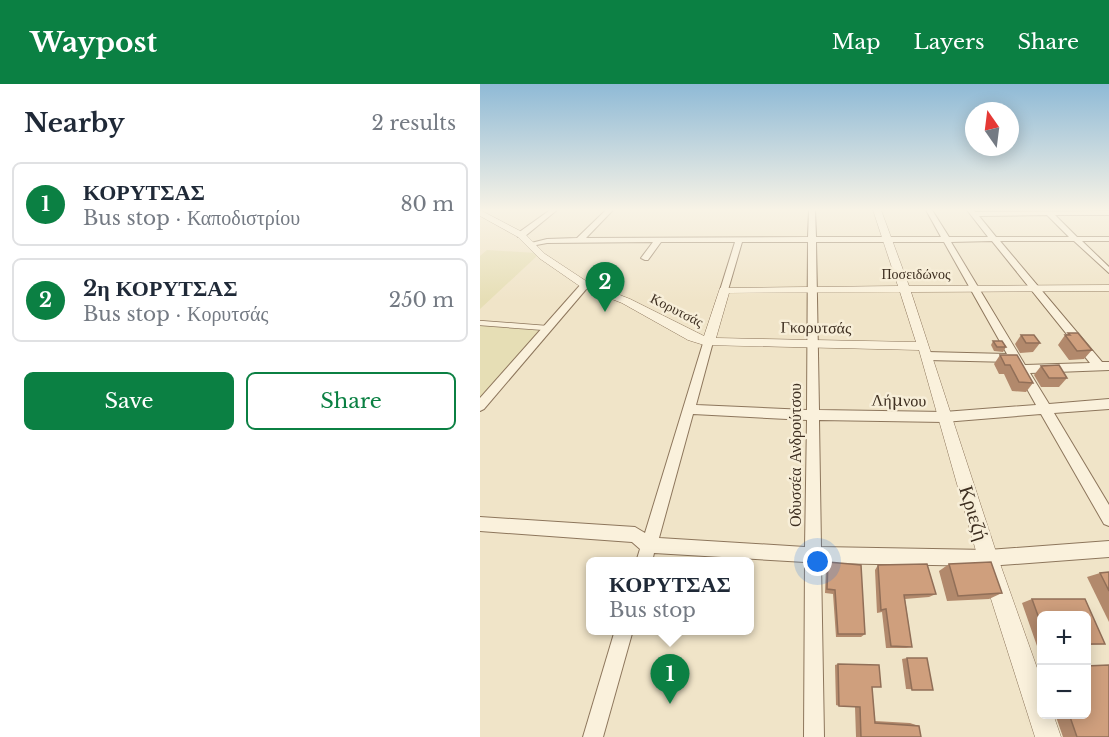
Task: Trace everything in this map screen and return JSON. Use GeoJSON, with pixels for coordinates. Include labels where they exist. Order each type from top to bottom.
{"type":"FeatureCollection","features":[{"type":"Feature","properties":{"kind":"street","name":"Κορυτσάς"},"geometry":{"type":"LineString","coordinates":[[527,240],[548,261],[585,285],[626,301],[692,337],[708,342]]}},
{"type":"Feature","properties":{"kind":"street"},"geometry":{"type":"LineString","coordinates":[[531,244],[547,241],[621,240]]}},
{"type":"Feature","properties":{"kind":"street"},"geometry":{"type":"LineString","coordinates":[[645,258],[659,240]]}},
{"type":"Feature","properties":{"kind":"street"},"geometry":{"type":"LineString","coordinates":[[697,240],[918,240]]}},
{"type":"Feature","properties":{"kind":"street"},"geometry":{"type":"LineString","coordinates":[[946,240],[1109,519]]}},
{"type":"Feature","properties":{"kind":"street"},"geometry":{"type":"LineString","coordinates":[[994,240],[1104,366]]}},
{"type":"Feature","properties":{"kind":"street"},"geometry":{"type":"LineString","coordinates":[[1078,240],[1109,271]]}},
{"type":"Feature","properties":{"kind":"street"},"geometry":{"type":"LineString","coordinates":[[645,557],[739,241]]}},
{"type":"Feature","properties":{"kind":"street","name":"Οδυσσέα Ανδρούτσου"},"geometry":{"type":"LineString","coordinates":[[812,241],[814,289],[812,415],[814,737]]}},
{"type":"Feature","properties":{"kind":"street","name":"Κριεζή"},"geometry":{"type":"LineString","coordinates":[[887,241],[926,351],[988,558],[1048,737]]}},
{"type":"Feature","properties":{"kind":"street"},"geometry":{"type":"LineString","coordinates":[[480,406],[585,285]]}},
{"type":"Feature","properties":{"kind":"street","name":"Ποσειδώνος"},"geometry":{"type":"LineString","coordinates":[[724,290],[1109,288]]}},
{"type":"Feature","properties":{"kind":"street","name":"Γκορυτσάς"},"geometry":{"type":"LineString","coordinates":[[708,342],[814,343],[1015,358]]}},
{"type":"Feature","properties":{"kind":"street"},"geometry":{"type":"LineString","coordinates":[[1021,369],[1104,366]]}},
{"type":"Feature","properties":{"kind":"street","name":"Λήμνου"},"geometry":{"type":"LineString","coordinates":[[688,409],[812,415],[944,417],[1109,405]]}},
{"type":"Feature","properties":{"kind":"street"},"geometry":{"type":"LineString","coordinates":[[480,524],[635,535],[648,545],[813,555],[988,558],[1109,549]]}},
{"type":"Feature","properties":{"kind":"street"},"geometry":{"type":"LineString","coordinates":[[593,737],[623,635]]}},
{"type":"Feature","properties":{"kind":"lane"},"geometry":{"type":"LineString","coordinates":[[480,323],[546,328]]}},
{"type":"Feature","properties":{"kind":"shaded area"},"geometry":{"type":"Polygon","coordinates":[[[487,250],[537,253],[538,255],[480,309],[480,256],[487,250]]]}},
{"type":"Feature","properties":{"kind":"shaded area"},"geometry":{"type":"Polygon","coordinates":[[[480,325],[543,331],[480,402],[480,325]]]}},
{"type":"Feature","properties":{"kind":"building"},"geometry":{"type":"Polygon","coordinates":[[[1068,333],[1078,333],[1092,350],[1077,351],[1065,335],[1070,335],[1068,333]]]}},
{"type":"Feature","properties":{"kind":"building"},"geometry":{"type":"Polygon","coordinates":[[[1021,335],[1034,335],[1040,343],[1026,343],[1021,335]]]}},
{"type":"Feature","properties":{"kind":"building"},"geometry":{"type":"Polygon","coordinates":[[[993,341],[1002,341],[1006,347],[997,347],[993,341]]]}},
{"type":"Feature","properties":{"kind":"building"},"geometry":{"type":"Polygon","coordinates":[[[1000,355],[1017,355],[1033,383],[1019,382],[1010,365],[1005,365],[1000,355]]]}},
{"type":"Feature","properties":{"kind":"building"},"geometry":{"type":"Polygon","coordinates":[[[1059,365],[1067,378],[1049,378],[1041,366],[1059,365]]]}},
{"type":"Feature","properties":{"kind":"building"},"geometry":{"type":"Polygon","coordinates":[[[828,562],[861,565],[865,634],[838,634],[835,590],[827,589],[828,562]]]}},
{"type":"Feature","properties":{"kind":"building"},"geometry":{"type":"Polygon","coordinates":[[[991,562],[1002,593],[958,596],[949,564],[991,562]]]}},
{"type":"Feature","properties":{"kind":"building"},"geometry":{"type":"Polygon","coordinates":[[[927,564],[936,594],[904,595],[912,647],[891,646],[886,609],[881,610],[878,565],[927,564]]]}},
{"type":"Feature","properties":{"kind":"building"},"geometry":{"type":"Polygon","coordinates":[[[1109,572],[1109,591],[1100,573],[1109,572]]]}},
{"type":"Feature","properties":{"kind":"building"},"geometry":{"type":"Polygon","coordinates":[[[1032,599],[1085,599],[1090,611],[1037,611],[1037,613],[1032,599]]]}},
{"type":"Feature","properties":{"kind":"building"},"geometry":{"type":"Polygon","coordinates":[[[1091,612],[1105,644],[1091,644],[1091,612]]]}},
{"type":"Feature","properties":{"kind":"building"},"geometry":{"type":"Polygon","coordinates":[[[907,658],[927,658],[933,690],[912,690],[907,658]]]}},
{"type":"Feature","properties":{"kind":"building"},"geometry":{"type":"Polygon","coordinates":[[[838,664],[879,665],[881,687],[872,687],[875,723],[919,726],[921,737],[861,737],[860,707],[839,706],[838,664]]]}},
{"type":"Feature","properties":{"kind":"building"},"geometry":{"type":"Polygon","coordinates":[[[1109,665],[1109,737],[1077,737],[1071,719],[1091,719],[1091,666],[1109,665]]]}},
{"type":"Feature","properties":{"kind":"place","name":"2η ΚΟΡΥΤΣΑΣ"},"geometry":{"type":"Point","coordinates":[605,312]}},
{"type":"Feature","properties":{"kind":"place","name":"ΚΟΡΥΤΣΑΣ"},"geometry":{"type":"Point","coordinates":[670,704]}}]}
